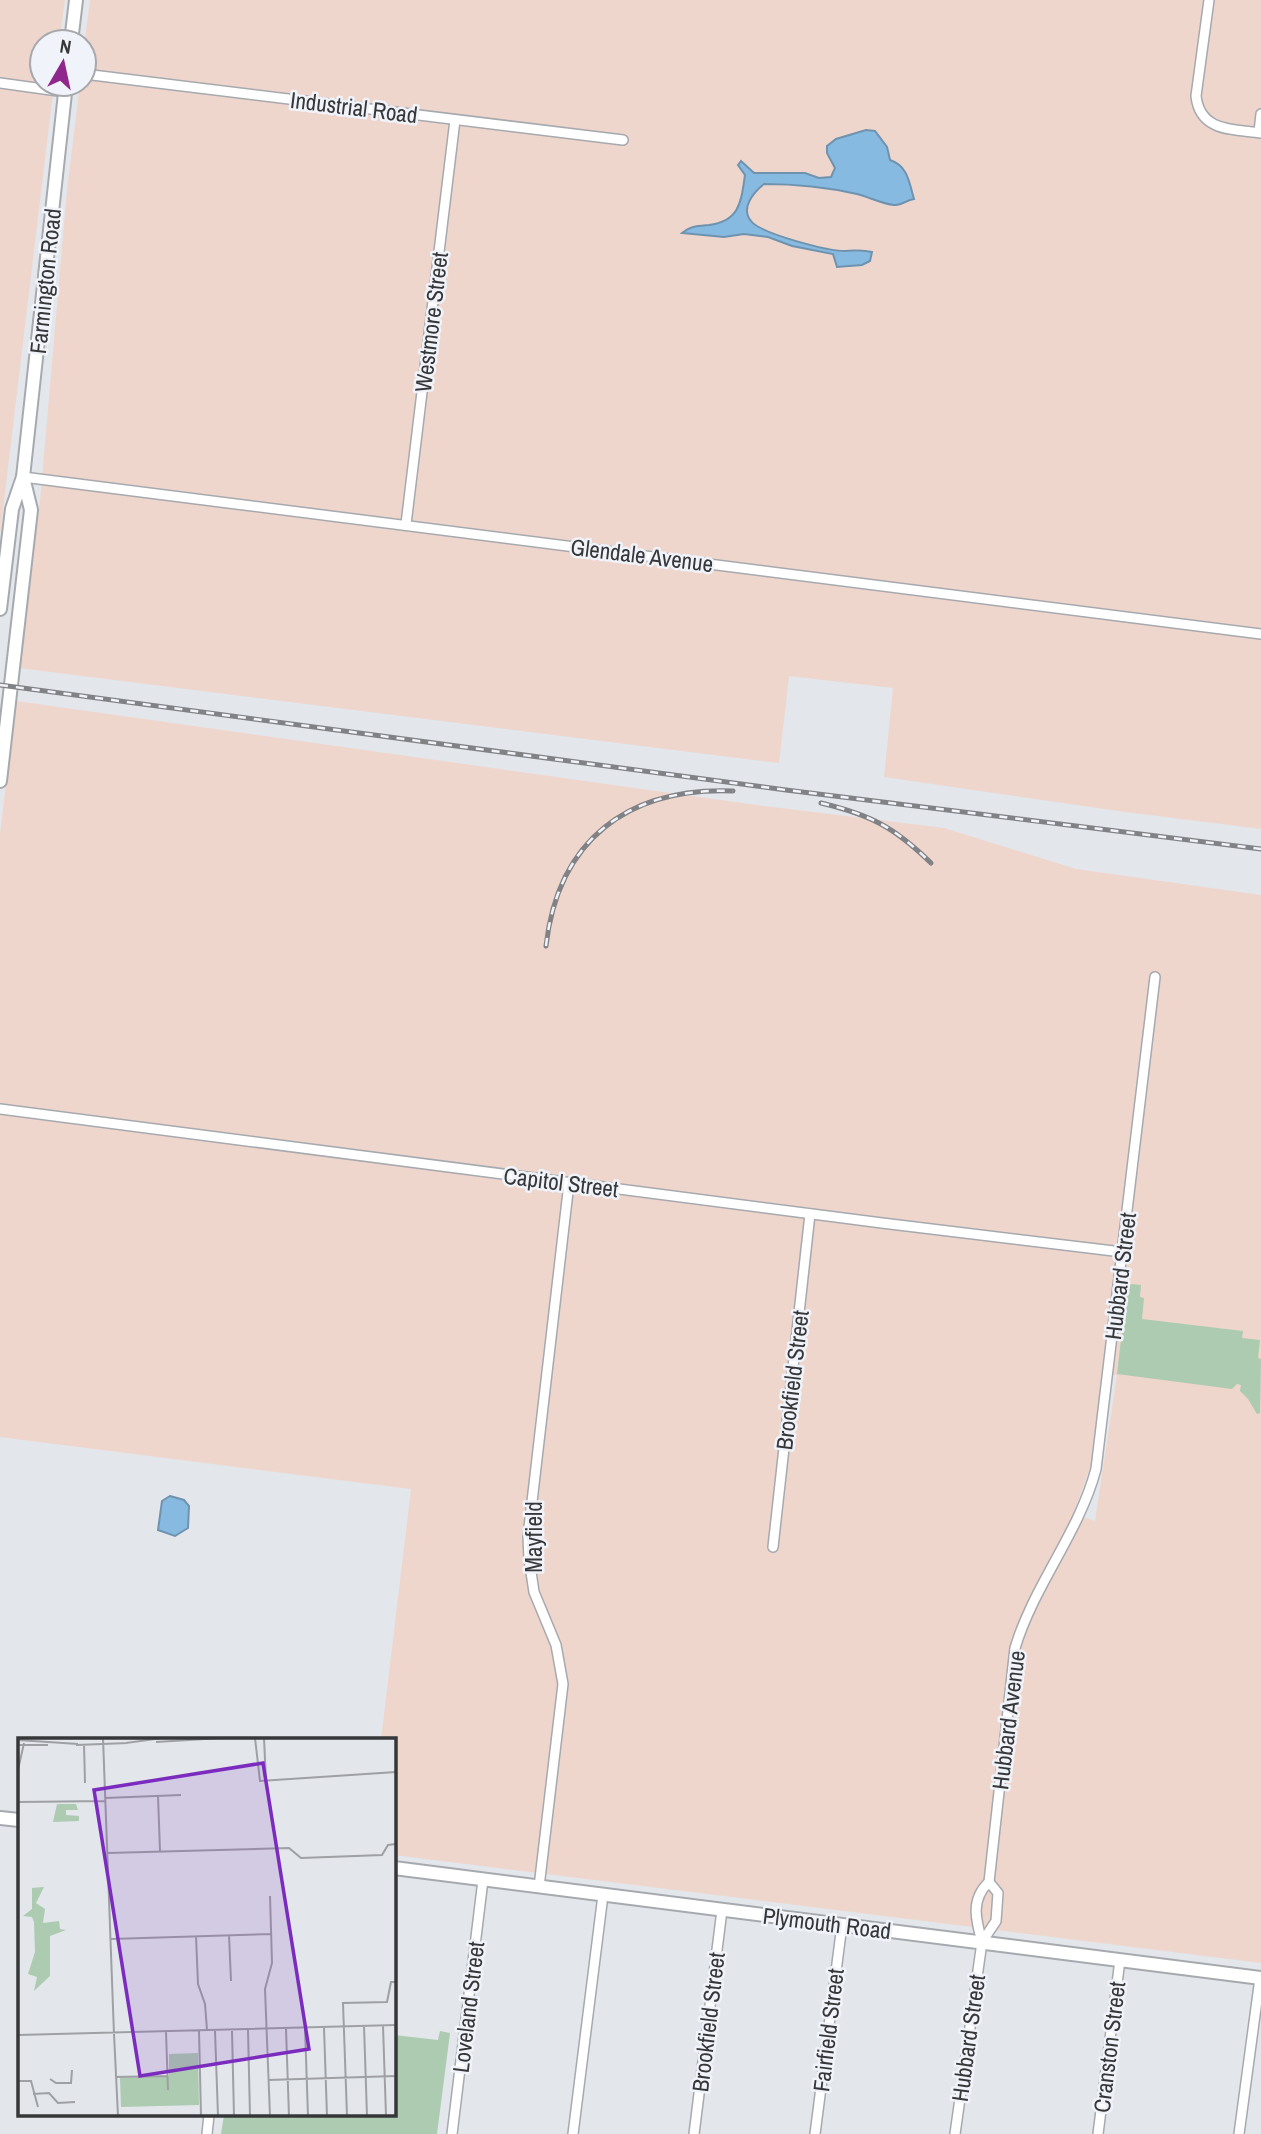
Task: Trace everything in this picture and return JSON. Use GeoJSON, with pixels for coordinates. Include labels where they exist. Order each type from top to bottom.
{"type":"FeatureCollection","features":[{"type":"Feature","properties":{"kind":"main road"},"geometry":{"type":"LineString","coordinates":[[73,28],[76,0]]}},
{"type":"Feature","properties":{"kind":"main road","name":"Farmington Road"},"geometry":{"type":"LineString","coordinates":[[0,609],[12,509],[23,477],[64,98]]}},
{"type":"Feature","properties":{"kind":"main road","name":"Farmington Road"},"geometry":{"type":"LineString","coordinates":[[0,781],[31,510],[23,477]]}},
{"type":"Feature","properties":{"kind":"main road"},"geometry":{"type":"LineString","coordinates":[[0,1818],[18,1820]]}},
{"type":"Feature","properties":{"kind":"main road","name":"Plymouth Road"},"geometry":{"type":"LineString","coordinates":[[396,1868],[1261,1978]]}},
{"type":"Feature","properties":{"kind":"street"},"geometry":{"type":"LineString","coordinates":[[1209,0],[1197,105],[1208,122],[1222,127],[1260,132],[1261,114]]}},
{"type":"Feature","properties":{"kind":"street","name":"Industrial Road"},"geometry":{"type":"LineString","coordinates":[[98,76],[623,141]]}},
{"type":"Feature","properties":{"kind":"street"},"geometry":{"type":"LineString","coordinates":[[0,83],[28,85]]}},
{"type":"Feature","properties":{"kind":"street","name":"Westmore Street"},"geometry":{"type":"LineString","coordinates":[[406,524],[455,120]]}},
{"type":"Feature","properties":{"kind":"street","name":"Glendale Avenue"},"geometry":{"type":"LineString","coordinates":[[23,477],[1261,634]]}},
{"type":"Feature","properties":{"kind":"street","name":"Hubbard Street"},"geometry":{"type":"LineString","coordinates":[[1053,1566],[1083,1508],[1096,1469],[1155,977]]}},
{"type":"Feature","properties":{"kind":"street","name":"Capitol Street"},"geometry":{"type":"LineString","coordinates":[[0,1109],[1122,1252]]}},
{"type":"Feature","properties":{"kind":"street","name":"Mayfield"},"geometry":{"type":"LineString","coordinates":[[539,1887],[563,1684],[556,1644],[534,1592],[528,1536],[569,1183]]}},
{"type":"Feature","properties":{"kind":"street","name":"Brookfield Street"},"geometry":{"type":"LineString","coordinates":[[772,1547],[810,1214]]}},
{"type":"Feature","properties":{"kind":"street","name":"Hubbard Avenue"},"geometry":{"type":"LineString","coordinates":[[982,1942],[975,1917],[979,1891],[989,1882],[1015,1648],[1025,1619],[1053,1566]]}},
{"type":"Feature","properties":{"kind":"street","name":"Loveland Street"},"geometry":{"type":"LineString","coordinates":[[452,2134],[483,1880]]}},
{"type":"Feature","properties":{"kind":"street","name":"Hubbard Avenue"},"geometry":{"type":"LineString","coordinates":[[982,1942],[996,1921],[998,1893],[989,1882]]}},
{"type":"Feature","properties":{"kind":"street"},"geometry":{"type":"LineString","coordinates":[[573,2134],[603,1895]]}},
{"type":"Feature","properties":{"kind":"street","name":"Brookfield Street"},"geometry":{"type":"LineString","coordinates":[[694,2134],[722,1910]]}},
{"type":"Feature","properties":{"kind":"street","name":"Fairfield Street"},"geometry":{"type":"LineString","coordinates":[[815,2134],[842,1925]]}},
{"type":"Feature","properties":{"kind":"street","name":"Hubbard Street"},"geometry":{"type":"LineString","coordinates":[[955,2134],[982,1942]]}},
{"type":"Feature","properties":{"kind":"street","name":"Cranston Street"},"geometry":{"type":"LineString","coordinates":[[1098,2134],[1120,1960]]}},
{"type":"Feature","properties":{"kind":"street"},"geometry":{"type":"LineString","coordinates":[[1239,2134],[1261,1978]]}},
{"type":"Feature","properties":{"kind":"street"},"geometry":{"type":"LineString","coordinates":[[207,2134],[209,2116]]}},
{"type":"Feature","properties":{"kind":"shaded area"},"geometry":{"type":"Polygon","coordinates":[[[0,0],[65,0],[61,28],[28,28],[28,98],[52,98],[0,534],[0,0]]]}},
{"type":"Feature","properties":{"kind":"shaded area"},"geometry":{"type":"Polygon","coordinates":[[[90,0],[1261,0],[1261,829],[884,777],[893,688],[789,676],[779,763],[19,668],[40,501],[67,190],[78,98],[98,98],[98,28],[86,28],[90,0]]]}},
{"type":"Feature","properties":{"kind":"shaded area"},"geometry":{"type":"Polygon","coordinates":[[[16,701],[756,805],[944,828],[1076,869],[1261,895],[1261,1963],[396,1855],[396,1738],[381,1738],[411,1489],[0,1437],[0,834],[16,701]],[[1102,1374],[1091,1465],[1073,1514],[1095,1521],[1117,1375],[1102,1374]]]}},
{"type":"Feature","properties":{"kind":"green space"},"geometry":{"type":"Polygon","coordinates":[[[1141,1285],[1140,1297],[1144,1298],[1142,1319],[1243,1331],[1242,1338],[1260,1340],[1260,1413],[1257,1414],[1240,1391],[1241,1385],[1237,1384],[1232,1389],[1117,1374],[1127,1286],[1141,1285]]]}},
{"type":"Feature","properties":{"kind":"green space"},"geometry":{"type":"Polygon","coordinates":[[[440,2031],[450,2033],[437,2134],[221,2134],[224,2116],[396,2116],[396,2035],[438,2040],[440,2031]]]}},
{"type":"Feature","properties":{"kind":"water"},"geometry":{"type":"Polygon","coordinates":[[[866,130],[875,131],[887,147],[890,160],[904,170],[914,199],[894,205],[834,189],[764,184],[753,196],[747,211],[751,221],[768,231],[825,248],[872,252],[870,261],[862,265],[837,267],[833,254],[792,246],[768,237],[682,233],[694,227],[719,223],[733,215],[744,185],[745,175],[738,165],[741,161],[754,173],[805,173],[819,178],[831,177],[835,168],[827,153],[827,146],[836,139],[866,130]]]}},
{"type":"Feature","properties":{"kind":"water"},"geometry":{"type":"Polygon","coordinates":[[[170,1496],[184,1500],[189,1506],[188,1528],[175,1536],[158,1530],[162,1501],[170,1496]]]}},
{"type":"Feature","properties":{"kind":"railway"},"geometry":{"type":"LineString","coordinates":[[0,685],[786,790],[1261,849]]}},
{"type":"Feature","properties":{"kind":"railway"},"geometry":{"type":"LineString","coordinates":[[546,946],[553,909],[566,876],[583,849],[605,827],[631,810],[661,799],[695,792],[733,791]]}},
{"type":"Feature","properties":{"kind":"railway"},"geometry":{"type":"LineString","coordinates":[[821,803],[854,812],[881,824],[905,840],[931,863]]}}]}
